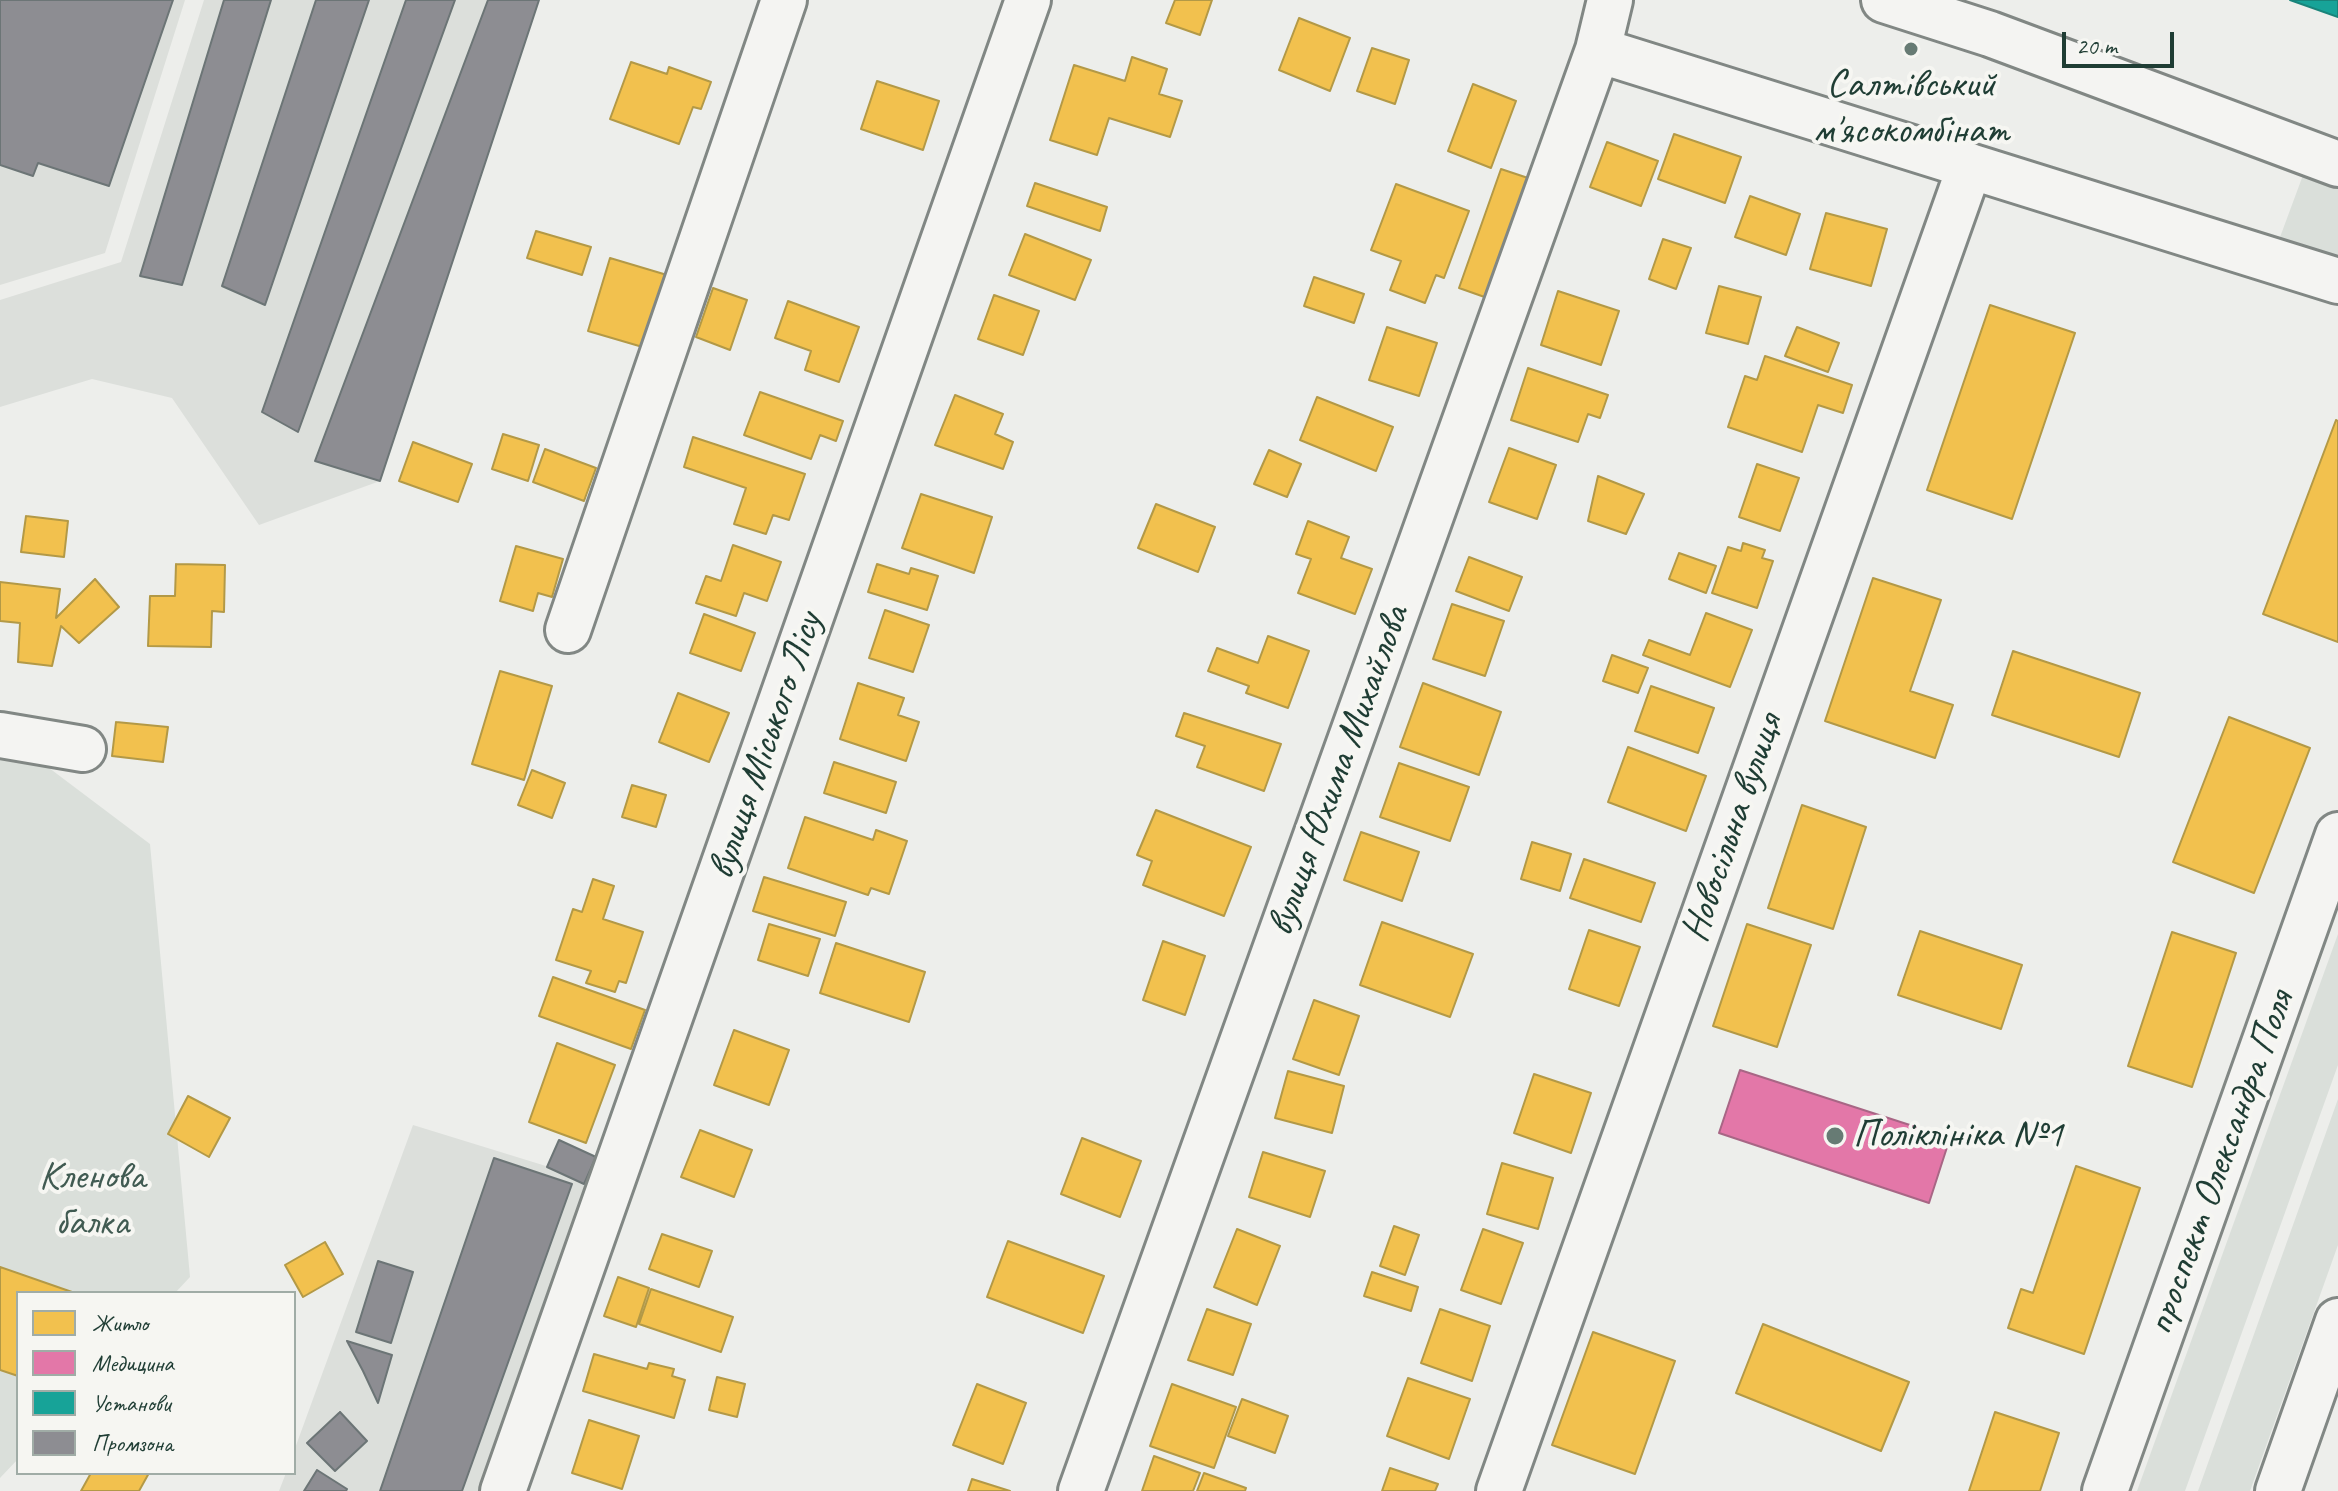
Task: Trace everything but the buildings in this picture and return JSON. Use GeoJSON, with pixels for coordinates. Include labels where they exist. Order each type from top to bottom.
{"type":"FeatureCollection","features":[{"type":"Feature","properties":{"kind":"street"},"geometry":{"type":"LineString","coordinates":[[568,630],[784,0]]}},
{"type":"Feature","properties":{"kind":"street","name":"вулиця Міського Лісу"},"geometry":{"type":"LineString","coordinates":[[503,1491],[1028,0]]}},
{"type":"Feature","properties":{"kind":"street","name":"вулиця Юхима Михайлова"},"geometry":{"type":"LineString","coordinates":[[1081,1491],[1598,50],[1610,0]]}},
{"type":"Feature","properties":{"kind":"street"},"geometry":{"type":"LineString","coordinates":[[1884,0],[1990,34],[2338,164]]}},
{"type":"Feature","properties":{"kind":"street"},"geometry":{"type":"LineString","coordinates":[[1598,50],[2338,281]]}},
{"type":"Feature","properties":{"kind":"street","name":"Новосільна вулиця"},"geometry":{"type":"LineString","coordinates":[[1499,1491],[1970,166]]}},
{"type":"Feature","properties":{"kind":"street"},"geometry":{"type":"LineString","coordinates":[[0,735],[83,749]]}},
{"type":"Feature","properties":{"kind":"street","name":"проспект Олександра Поля"},"geometry":{"type":"LineString","coordinates":[[2105,1491],[2338,835]]}},
{"type":"Feature","properties":{"kind":"street"},"geometry":{"type":"LineString","coordinates":[[2278,1491],[2338,1321]]}},
{"type":"Feature","properties":{"kind":"shaded area"},"geometry":{"type":"Polygon","coordinates":[[[0,0],[185,0],[105,253],[0,285],[0,0]]]}},
{"type":"Feature","properties":{"kind":"shaded area"},"geometry":{"type":"Polygon","coordinates":[[[204,0],[539,0],[380,481],[259,525],[172,398],[92,379],[0,407],[0,300],[121,262],[204,0]]]}},
{"type":"Feature","properties":{"kind":"shaded area"},"geometry":{"type":"Polygon","coordinates":[[[413,1125],[601,1183],[487,1491],[279,1491],[285,1475],[296,1475],[296,1446],[413,1125]]]}},
{"type":"Feature","properties":{"kind":"green space"},"geometry":{"type":"Polygon","coordinates":[[[2306,167],[2338,179],[2338,267],[2276,248],[2306,167]]]}},
{"type":"Feature","properties":{"kind":"green space","name":"Кленова балка"},"geometry":{"type":"Polygon","coordinates":[[[0,731],[150,844],[190,1277],[177,1291],[16,1291],[16,1461],[0,1478],[0,731]]]}},
{"type":"Feature","properties":{"kind":"green space"},"geometry":{"type":"Polygon","coordinates":[[[2338,934],[2338,1065],[2185,1491],[2137,1491],[2338,934]]]}},
{"type":"Feature","properties":{"kind":"green space"},"geometry":{"type":"Polygon","coordinates":[[[2338,1099],[2338,1245],[2250,1491],[2198,1491],[2338,1099]]]}},
{"type":"Feature","properties":{"kind":"place","name":"Салтівський м'ясокомбінат"},"geometry":{"type":"Point","coordinates":[1911,49]}},
{"type":"Feature","properties":{"kind":"place","name":"Поліклініка №1"},"geometry":{"type":"Point","coordinates":[1835,1136]}}]}
